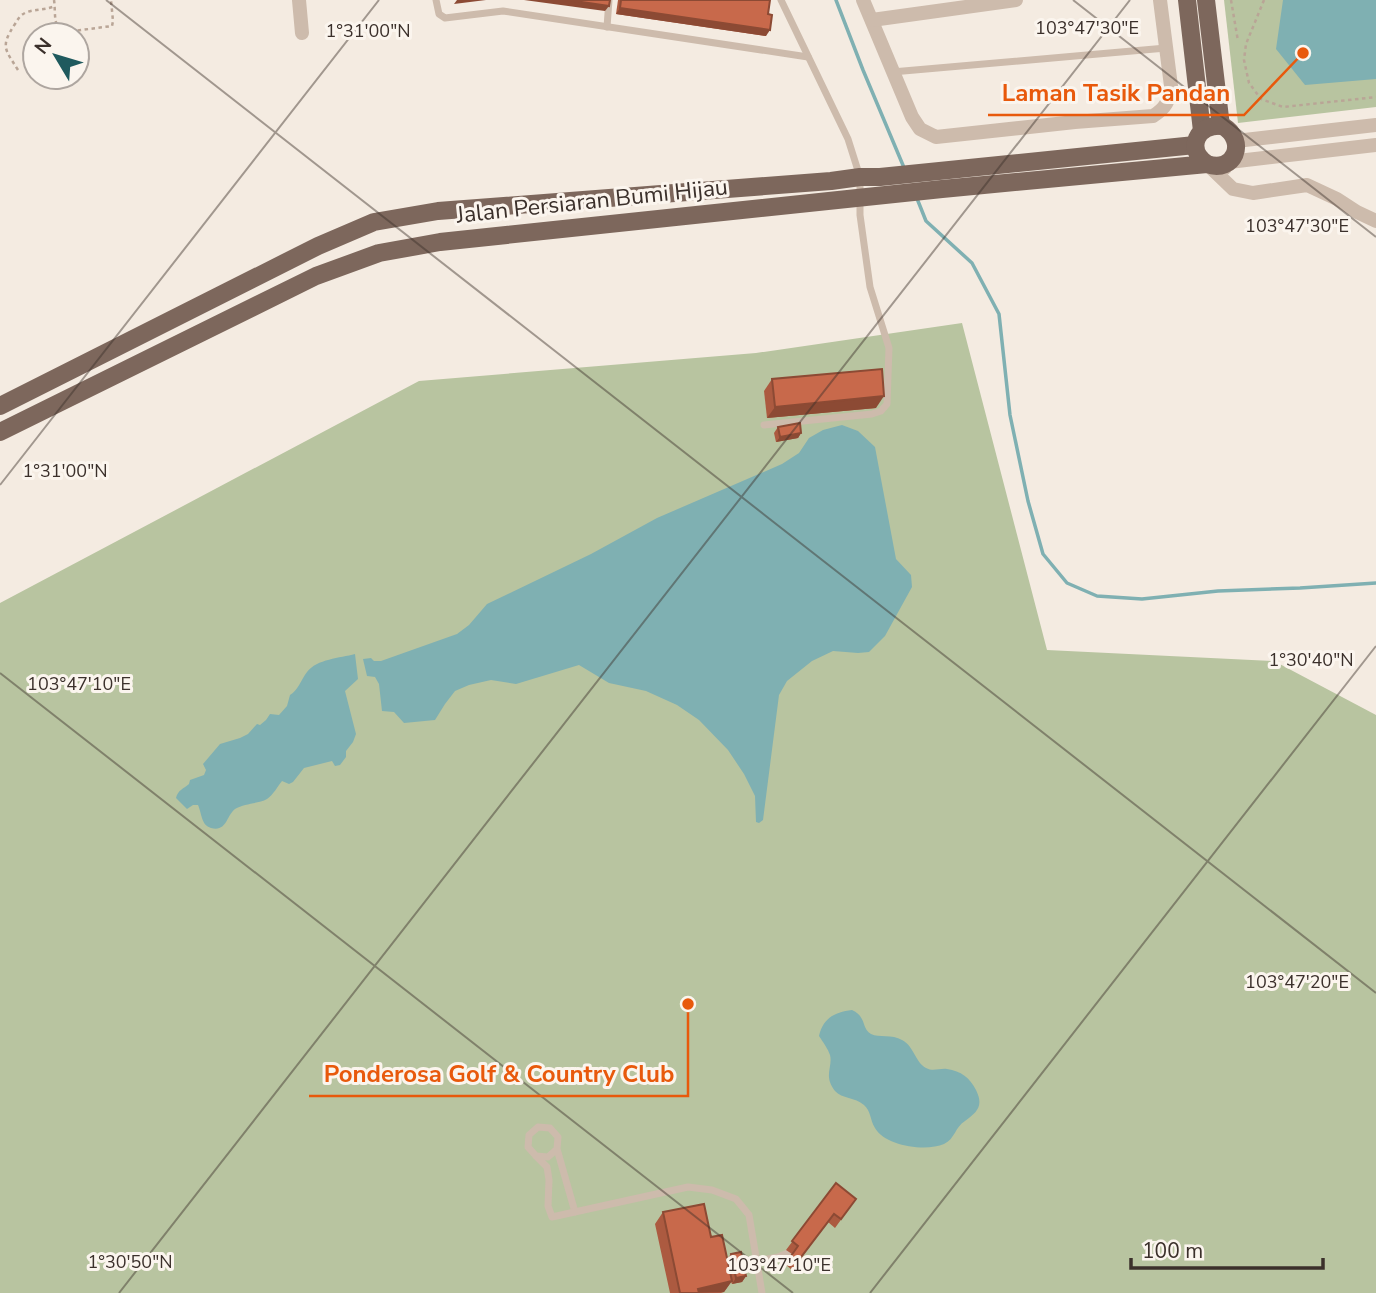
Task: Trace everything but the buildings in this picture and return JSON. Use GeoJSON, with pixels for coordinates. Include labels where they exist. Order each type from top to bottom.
{"type":"FeatureCollection","features":[{"type":"Feature","properties":{"kind":"main road"},"geometry":{"type":"LineString","coordinates":[[1187,0],[1198,138],[1196,153],[1199,159],[1207,164],[1226,168],[1236,149],[1234,135],[1221,126],[1209,127],[1198,138]]}},
{"type":"Feature","properties":{"kind":"main road"},"geometry":{"type":"LineString","coordinates":[[1206,0],[1221,126]]}},
{"type":"Feature","properties":{"kind":"main road","name":"Jalan Persiaran Bumi Hijau"},"geometry":{"type":"LineString","coordinates":[[0,432],[316,276],[379,253],[440,242],[886,195],[939,180],[1198,138]]}},
{"type":"Feature","properties":{"kind":"main road","name":"Jalan Persiaran Bumi Hijau"},"geometry":{"type":"LineString","coordinates":[[0,406],[318,246],[374,222],[438,212],[860,177],[939,180],[1207,164]]}},
{"type":"Feature","properties":{"kind":"street"},"geometry":{"type":"LineString","coordinates":[[299,0],[302,33]]}},
{"type":"Feature","properties":{"kind":"street"},"geometry":{"type":"LineString","coordinates":[[863,0],[912,117],[920,129],[936,137],[1153,116],[1163,110],[1170,99],[1171,86],[1160,0]]}},
{"type":"Feature","properties":{"kind":"street"},"geometry":{"type":"LineString","coordinates":[[872,20],[1016,0]]}},
{"type":"Feature","properties":{"kind":"street"},"geometry":{"type":"LineString","coordinates":[[1236,141],[1376,125]]}},
{"type":"Feature","properties":{"kind":"street"},"geometry":{"type":"LineString","coordinates":[[1279,137],[1281,156]]}},
{"type":"Feature","properties":{"kind":"street"},"geometry":{"type":"LineString","coordinates":[[1376,145],[1281,156],[1226,168],[1233,189],[1253,193],[1307,185],[1376,221]]}},
{"type":"Feature","properties":{"kind":"lane"},"geometry":{"type":"LineString","coordinates":[[436,0],[439,14],[445,18],[503,11],[808,57]]}},
{"type":"Feature","properties":{"kind":"lane"},"geometry":{"type":"LineString","coordinates":[[607,27],[609,0]]}},
{"type":"Feature","properties":{"kind":"lane"},"geometry":{"type":"LineString","coordinates":[[764,425],[872,414],[881,411],[887,404],[888,348],[870,287],[860,215],[860,177],[849,139],[782,0]]}},
{"type":"Feature","properties":{"kind":"lane"},"geometry":{"type":"LineString","coordinates":[[892,72],[1166,48]]}},
{"type":"Feature","properties":{"kind":"lane"},"geometry":{"type":"LineString","coordinates":[[575,1212],[557,1149],[558,1137],[550,1128],[538,1127],[529,1135],[528,1147],[547,1167],[548,1206],[552,1217],[575,1212],[688,1187],[712,1190],[736,1199],[749,1214],[762,1293]]}},
{"type":"Feature","properties":{"kind":"lane"},"geometry":{"type":"LineString","coordinates":[[536,1156],[548,1157],[557,1149]]}},
{"type":"Feature","properties":{"kind":"lane"},"geometry":{"type":"LineString","coordinates":[[757,1261],[790,1252]]}},
{"type":"Feature","properties":{"kind":"path"},"geometry":{"type":"LineString","coordinates":[[54,0],[57,28],[66,32],[112,26],[111,0]]}},
{"type":"Feature","properties":{"kind":"path"},"geometry":{"type":"LineString","coordinates":[[1231,0],[1238,41]]}},
{"type":"Feature","properties":{"kind":"path"},"geometry":{"type":"LineString","coordinates":[[1264,0],[1246,44],[1244,60],[1249,83],[1261,99],[1283,107],[1376,97]]}},
{"type":"Feature","properties":{"kind":"path"},"geometry":{"type":"LineString","coordinates":[[18,70],[2,41],[22,15],[55,6]]}},
{"type":"Feature","properties":{"kind":"green space"},"geometry":{"type":"Polygon","coordinates":[[[1224,0],[1376,0],[1376,107],[1238,123],[1224,0]]]}},
{"type":"Feature","properties":{"kind":"green space"},"geometry":{"type":"Polygon","coordinates":[[[962,323],[1047,650],[1274,661],[1376,715],[1376,1293],[0,1293],[0,603],[419,381],[756,353],[962,323]]]}},
{"type":"Feature","properties":{"kind":"water"},"geometry":{"type":"Polygon","coordinates":[[[1283,0],[1376,0],[1376,79],[1305,85],[1276,49],[1283,0]]]}},
{"type":"Feature","properties":{"kind":"water"},"geometry":{"type":"Polygon","coordinates":[[[842,425],[858,431],[875,447],[896,559],[911,575],[912,587],[885,636],[869,652],[833,651],[812,661],[787,681],[779,695],[763,820],[759,823],[756,822],[755,796],[744,774],[728,750],[699,720],[677,705],[646,691],[609,683],[579,665],[516,684],[491,680],[469,685],[455,691],[435,720],[404,723],[394,712],[382,711],[379,684],[375,677],[367,676],[363,659],[381,661],[457,634],[469,625],[487,604],[591,554],[657,518],[782,464],[799,453],[809,438],[823,430],[842,425]]]}},
{"type":"Feature","properties":{"kind":"water"},"geometry":{"type":"Polygon","coordinates":[[[355,654],[358,679],[345,691],[356,734],[340,765],[335,766],[332,761],[304,768],[293,782],[289,784],[282,781],[267,799],[235,809],[223,826],[216,829],[205,824],[198,805],[187,809],[176,798],[190,780],[204,775],[206,770],[203,764],[220,744],[248,734],[270,714],[279,715],[287,706],[290,695],[311,668],[355,654]]]}},
{"type":"Feature","properties":{"kind":"water"},"geometry":{"type":"Polygon","coordinates":[[[852,1010],[860,1016],[871,1034],[898,1038],[906,1043],[926,1068],[952,1070],[961,1073],[971,1082],[978,1096],[978,1108],[959,1126],[948,1142],[917,1147],[887,1139],[875,1128],[864,1105],[841,1095],[831,1086],[831,1059],[819,1036],[823,1025],[831,1017],[852,1010]]]}},
{"type":"Feature","properties":{"kind":"waterway"},"geometry":{"type":"LineString","coordinates":[[836,0],[905,170]]}},
{"type":"Feature","properties":{"kind":"waterway"},"geometry":{"type":"LineString","coordinates":[[916,196],[926,221],[972,263],[999,314],[1010,415],[1028,501],[1043,554],[1067,583],[1097,596],[1142,599],[1218,591],[1376,583]]}},
{"type":"Feature","properties":{"kind":"place","name":"Laman Tasik Pandan"},"geometry":{"type":"Point","coordinates":[1303,53]}},
{"type":"Feature","properties":{"kind":"place","name":"Ponderosa Golf & Country Club"},"geometry":{"type":"Point","coordinates":[688,1004]}}]}
